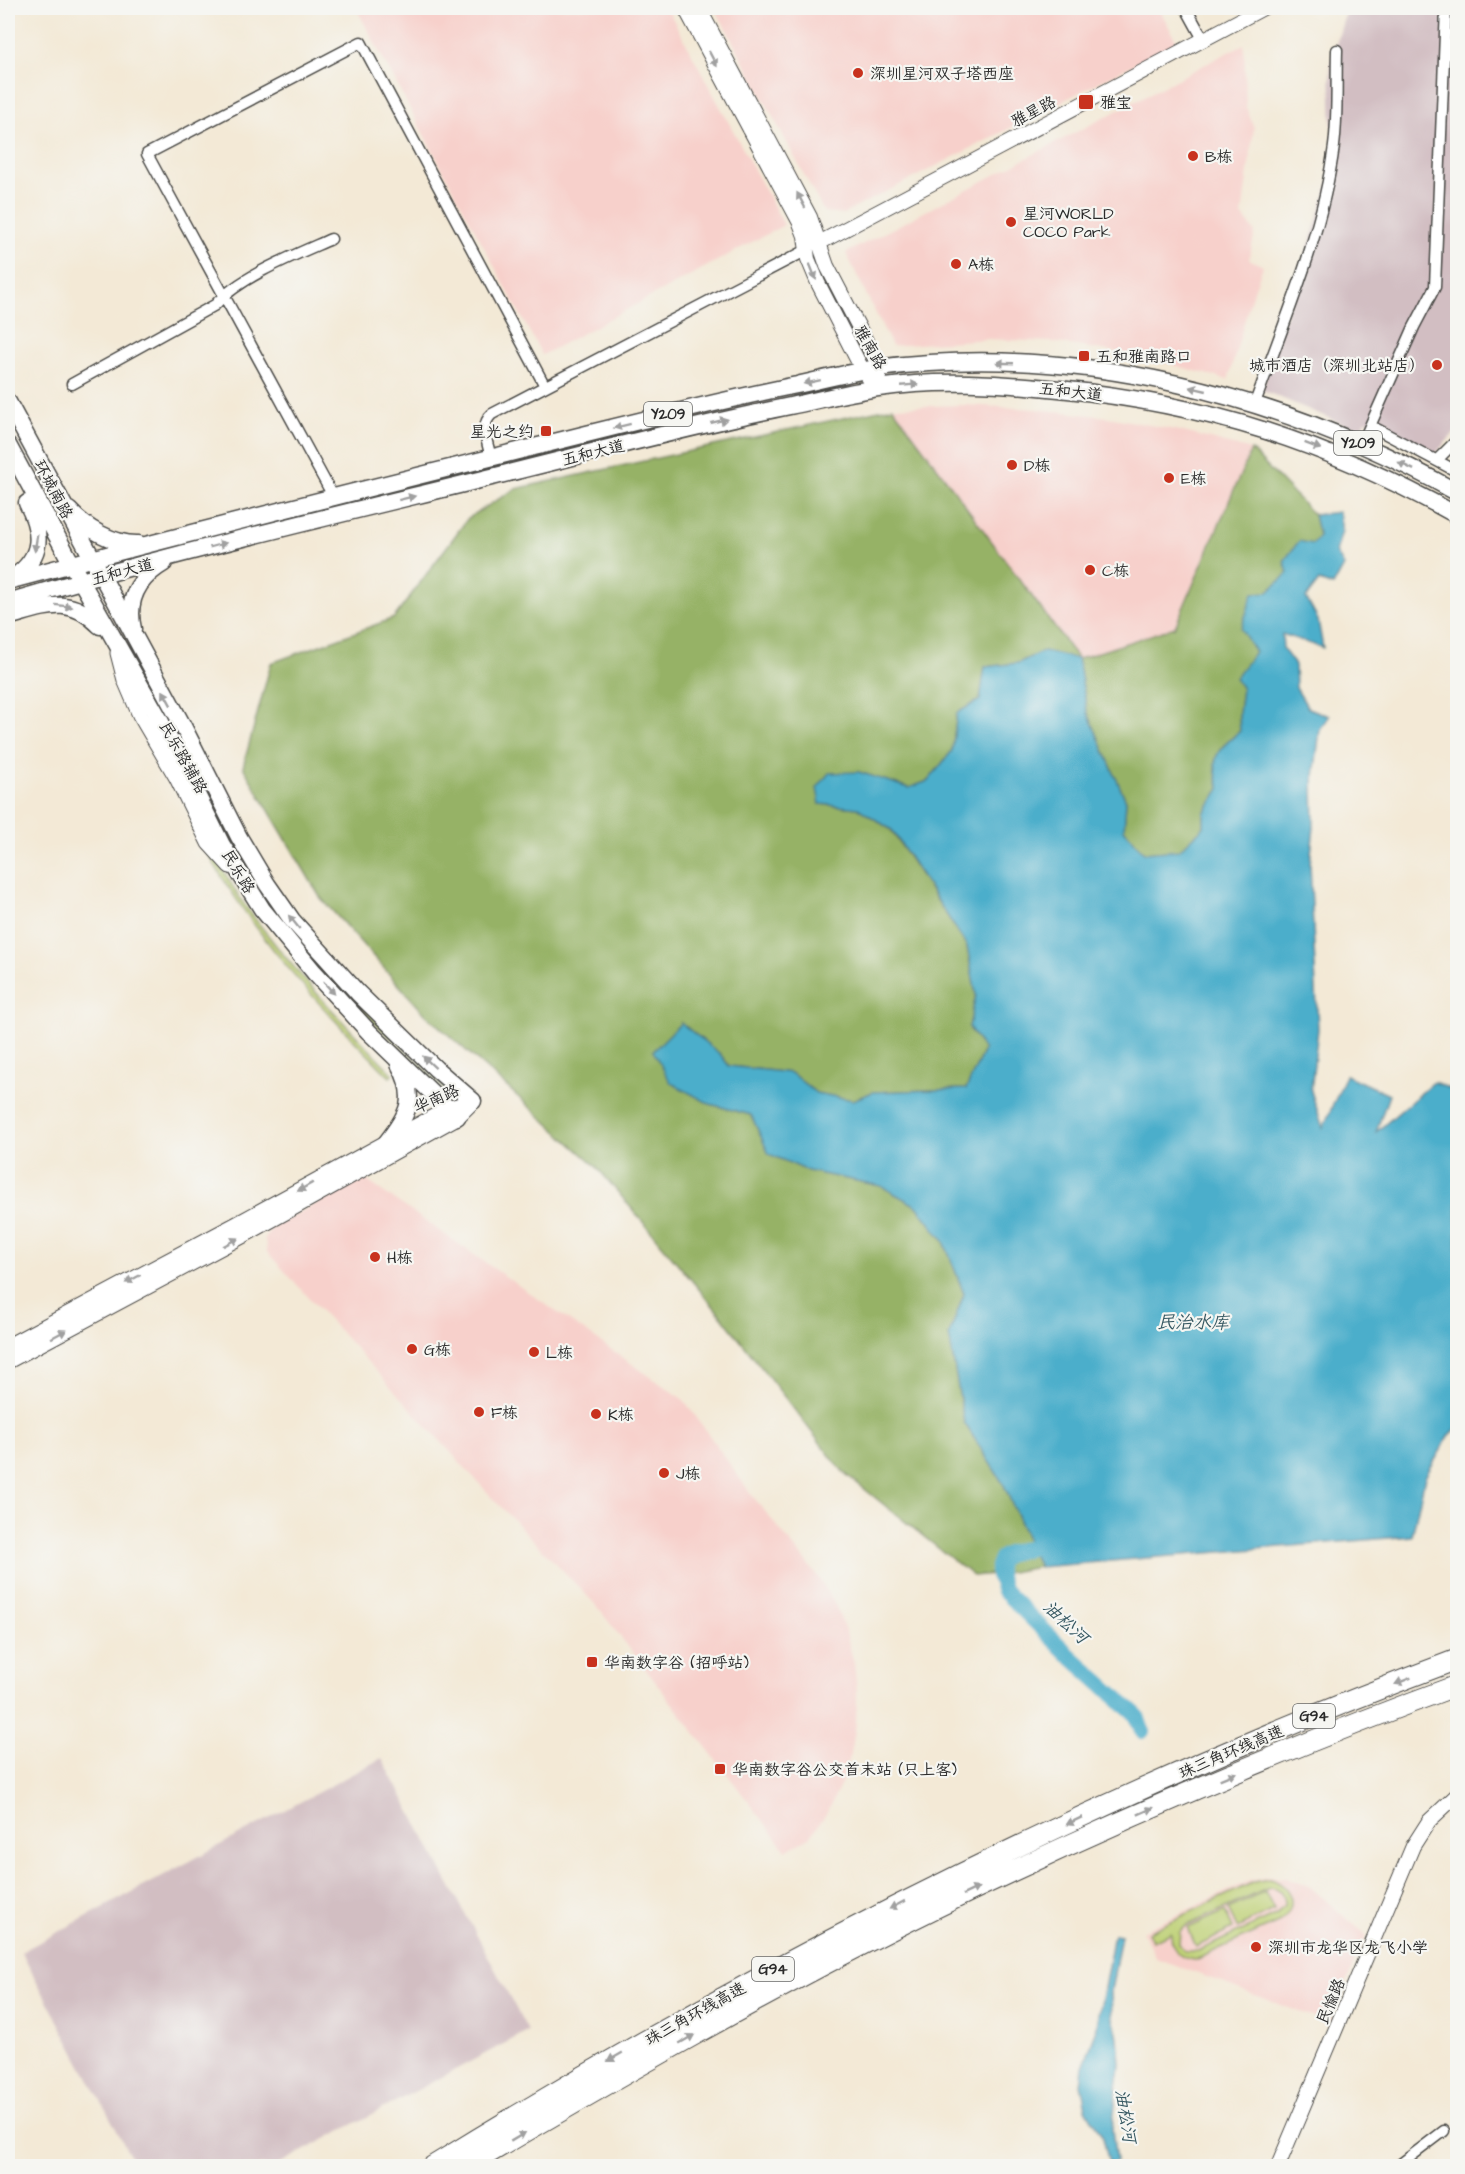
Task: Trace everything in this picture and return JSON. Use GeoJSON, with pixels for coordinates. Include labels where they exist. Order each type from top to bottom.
{"type":"FeatureCollection","features":[{"type":"Feature","properties":{"kind":"highway","name":"珠三角环线高速"},"geometry":{"type":"LineString","coordinates":[[433,2166],[584,2076],[773,1970],[922,1892],[1172,1775],[1458,1659]]}},
{"type":"Feature","properties":{"kind":"highway","name":"珠三角环线高速"},"geometry":{"type":"LineString","coordinates":[[468,2166],[693,2035],[933,1910],[1174,1798],[1458,1685]]}},
{"type":"Feature","properties":{"kind":"main road","name":"五和大道"},"geometry":{"type":"LineString","coordinates":[[8,581],[333,496],[737,397],[872,370],[974,362],[1104,370],[1255,403]]}},
{"type":"Feature","properties":{"kind":"main road","name":"五和大道"},"geometry":{"type":"LineString","coordinates":[[8,602],[181,555],[728,419],[877,388],[972,382],[1058,389],[1153,402],[1257,427],[1312,446],[1370,471],[1458,516]]}},
{"type":"Feature","properties":{"kind":"main road","name":"环城南路"},"geometry":{"type":"LineString","coordinates":[[8,402],[100,576]]}},
{"type":"Feature","properties":{"kind":"main road","name":"Y209"},"geometry":{"type":"LineString","coordinates":[[1255,403],[1362,444],[1458,493]]}},
{"type":"Feature","properties":{"kind":"main road"},"geometry":{"type":"LineString","coordinates":[[8,581],[32,560],[37,548],[38,534],[35,519],[19,488],[8,445],[24,433]]}},
{"type":"Feature","properties":{"kind":"main road","name":"环城南路"},"geometry":{"type":"LineString","coordinates":[[8,445],[81,582]]}},
{"type":"Feature","properties":{"kind":"main road"},"geometry":{"type":"LineString","coordinates":[[58,497],[88,527],[104,535],[133,544],[152,543]]}},
{"type":"Feature","properties":{"kind":"main road"},"geometry":{"type":"LineString","coordinates":[[136,642],[130,612],[134,592],[146,576],[181,555]]}},
{"type":"Feature","properties":{"kind":"main road","name":"民乐路"},"geometry":{"type":"LineString","coordinates":[[100,576],[184,728],[242,843],[292,920],[393,1029],[473,1101]]}},
{"type":"Feature","properties":{"kind":"main road","name":"民乐路"},"geometry":{"type":"LineString","coordinates":[[81,582],[160,720],[222,845],[262,909],[288,942],[369,1032],[453,1113]]}},
{"type":"Feature","properties":{"kind":"main road"},"geometry":{"type":"LineString","coordinates":[[8,617],[49,606],[66,605],[85,612],[115,641]]}},
{"type":"Feature","properties":{"kind":"main road"},"geometry":{"type":"LineString","coordinates":[[386,1143],[403,1121],[408,1101],[405,1079],[393,1056]]}},
{"type":"Feature","properties":{"kind":"main road","name":"华南路"},"geometry":{"type":"LineString","coordinates":[[8,1361],[244,1235],[473,1101]]}},
{"type":"Feature","properties":{"kind":"main road","name":"华南路"},"geometry":{"type":"LineString","coordinates":[[8,1346],[386,1143],[453,1113]]}},
{"type":"Feature","properties":{"kind":"street","name":"雅南路"},"geometry":{"type":"LineString","coordinates":[[685,8],[805,236],[828,266],[872,370],[877,388]]}},
{"type":"Feature","properties":{"kind":"street","name":"雅南路"},"geometry":{"type":"LineString","coordinates":[[699,8],[810,217],[813,246]]}},
{"type":"Feature","properties":{"kind":"street"},"geometry":{"type":"LineString","coordinates":[[1186,8],[1203,39]]}},
{"type":"Feature","properties":{"kind":"street","name":"雅星路"},"geometry":{"type":"LineString","coordinates":[[813,246],[1263,8]]}},
{"type":"Feature","properties":{"kind":"street"},"geometry":{"type":"LineString","coordinates":[[1362,444],[1414,327],[1435,287],[1446,8]]}},
{"type":"Feature","properties":{"kind":"street"},"geometry":{"type":"LineString","coordinates":[[333,496],[147,154],[361,42],[545,386]]}},
{"type":"Feature","properties":{"kind":"street"},"geometry":{"type":"LineString","coordinates":[[1255,403],[1310,255],[1325,198],[1334,145],[1337,50]]}},
{"type":"Feature","properties":{"kind":"street"},"geometry":{"type":"LineString","coordinates":[[72,384],[214,305],[224,295],[279,262],[331,239]]}},
{"type":"Feature","properties":{"kind":"street"},"geometry":{"type":"LineString","coordinates":[[491,458],[485,431],[486,419],[496,411],[813,246]]}},
{"type":"Feature","properties":{"kind":"street"},"geometry":{"type":"LineString","coordinates":[[1371,426],[1458,472]]}},
{"type":"Feature","properties":{"kind":"street"},"geometry":{"type":"LineString","coordinates":[[1437,460],[1458,439]]}},
{"type":"Feature","properties":{"kind":"street","name":"民愉路"},"geometry":{"type":"LineString","coordinates":[[1278,2166],[1410,1853],[1429,1821],[1458,1794]]}},
{"type":"Feature","properties":{"kind":"street"},"geometry":{"type":"LineString","coordinates":[[1398,2166],[1444,2131]]}},
{"type":"Feature","properties":{"kind":"shaded area"},"geometry":{"type":"Polygon","coordinates":[[[356,8],[667,8],[784,225],[542,355],[356,8]]]}},
{"type":"Feature","properties":{"kind":"shaded area"},"geometry":{"type":"Polygon","coordinates":[[[715,8],[1159,8],[1177,42],[843,214],[824,212],[715,8]]]}},
{"type":"Feature","properties":{"kind":"shaded area"},"geometry":{"type":"Polygon","coordinates":[[[1347,8],[1457,8],[1457,430],[1435,454],[1366,420],[1360,431],[1262,390],[1333,170],[1330,64],[1347,8]]]}},
{"type":"Feature","properties":{"kind":"shaded area"},"geometry":{"type":"Polygon","coordinates":[[[1244,44],[1246,107],[1254,128],[1242,215],[1255,232],[1249,259],[1263,266],[1251,298],[1228,380],[1141,356],[1052,342],[988,339],[892,346],[846,253],[1244,44]]]}},
{"type":"Feature","properties":{"kind":"shaded area"},"geometry":{"type":"Polygon","coordinates":[[[965,405],[1036,409],[1108,417],[1180,431],[1251,450],[1175,627],[1078,659],[893,407],[965,405]]]}},
{"type":"Feature","properties":{"kind":"shaded area"},"geometry":{"type":"Polygon","coordinates":[[[363,1178],[684,1400],[751,1494],[819,1578],[835,1604],[854,1663],[857,1693],[856,1724],[851,1754],[841,1784],[828,1811],[810,1837],[786,1850],[595,1604],[500,1506],[267,1252],[265,1239],[271,1228],[363,1178]]]}},
{"type":"Feature","properties":{"kind":"shaded area"},"geometry":{"type":"Polygon","coordinates":[[[382,1758],[528,2031],[275,2166],[136,2166],[21,1952],[382,1758]]]}},
{"type":"Feature","properties":{"kind":"shaded area","name":"深圳市龙华区龙飞小学"},"geometry":{"type":"Polygon","coordinates":[[[1267,1877],[1285,1878],[1309,1886],[1366,1935],[1329,2023],[1156,1958],[1142,1931],[1249,1881],[1267,1877]]]}},
{"type":"Feature","properties":{"kind":"green space"},"geometry":{"type":"Polygon","coordinates":[[[893,407],[1078,659],[1044,651],[1018,663],[985,667],[980,700],[957,713],[952,751],[928,781],[909,788],[859,772],[820,804],[858,808],[891,830],[967,946],[976,995],[969,1027],[984,1050],[966,1089],[873,1092],[853,1100],[816,1093],[791,1073],[729,1066],[720,1054],[681,1023],[710,1104],[751,1115],[769,1154],[808,1171],[881,1186],[917,1206],[944,1241],[964,1294],[949,1335],[964,1422],[1004,1485],[1039,1567],[973,1576],[842,1471],[719,1313],[596,1166],[425,1014],[320,897],[243,767],[271,663],[394,618],[468,518],[515,489],[893,407]]]}},
{"type":"Feature","properties":{"kind":"green space"},"geometry":{"type":"Polygon","coordinates":[[[1251,450],[1314,515],[1319,536],[1289,573],[1268,592],[1255,652],[1242,689],[1239,714],[1240,731],[1220,750],[1215,762],[1220,789],[1204,813],[1204,827],[1179,851],[1144,853],[1124,829],[1126,801],[1087,711],[1078,659],[1175,627],[1251,450]]]}},
{"type":"Feature","properties":{"kind":"green space"},"geometry":{"type":"Polygon","coordinates":[[[199,836],[241,899],[281,952],[317,994],[393,1074],[390,1077],[336,1022],[285,964],[238,902],[217,870],[199,836]]]}},
{"type":"Feature","properties":{"kind":"green space"},"geometry":{"type":"Polygon","coordinates":[[[236,846],[254,879],[398,1043],[449,1091],[447,1093],[359,1008],[303,948],[254,882],[233,847],[236,846]]]}},
{"type":"Feature","properties":{"kind":"green space"},"geometry":{"type":"Polygon","coordinates":[[[1269,1879],[1283,1886],[1287,1891],[1291,1903],[1290,1909],[1280,1921],[1195,1960],[1177,1952],[1172,1943],[1171,1933],[1152,1941],[1148,1932],[1254,1882],[1269,1879]],[[1269,1888],[1186,1926],[1180,1932],[1179,1944],[1185,1951],[1198,1951],[1276,1915],[1284,1905],[1284,1901],[1280,1892],[1269,1888]]]}},
{"type":"Feature","properties":{"kind":"green space"},"geometry":{"type":"Polygon","coordinates":[[[1265,1892],[1274,1910],[1237,1928],[1228,1909],[1265,1892]]]}},
{"type":"Feature","properties":{"kind":"green space"},"geometry":{"type":"Polygon","coordinates":[[[1225,1911],[1233,1929],[1196,1947],[1188,1928],[1225,1911]]]}},
{"type":"Feature","properties":{"kind":"water","name":"民治水库"},"geometry":{"type":"Polygon","coordinates":[[[1339,512],[1342,531],[1336,552],[1344,566],[1333,586],[1319,581],[1306,598],[1318,620],[1323,648],[1282,634],[1283,649],[1295,665],[1296,688],[1308,708],[1329,716],[1320,729],[1313,784],[1314,827],[1310,864],[1318,1029],[1311,1091],[1323,1128],[1346,1075],[1389,1095],[1376,1132],[1434,1082],[1457,1092],[1457,1428],[1449,1436],[1425,1477],[1412,1536],[1039,1567],[1004,1485],[964,1422],[949,1335],[964,1294],[944,1241],[917,1206],[881,1186],[808,1171],[769,1154],[751,1115],[710,1104],[671,1083],[653,1051],[681,1023],[720,1054],[729,1066],[791,1073],[816,1093],[853,1100],[873,1092],[966,1089],[984,1050],[969,1027],[976,995],[967,946],[892,830],[858,808],[820,804],[817,788],[829,773],[859,772],[909,788],[928,781],[952,751],[957,713],[980,700],[985,667],[1018,663],[1044,651],[1078,659],[1087,711],[1126,801],[1124,829],[1144,853],[1179,850],[1204,827],[1204,813],[1220,789],[1215,769],[1217,756],[1220,750],[1240,731],[1239,714],[1242,689],[1235,678],[1255,652],[1241,629],[1253,593],[1268,592],[1288,573],[1284,561],[1299,541],[1313,544],[1319,536],[1314,515],[1339,512]]]}},
{"type":"Feature","properties":{"kind":"water"},"geometry":{"type":"Polygon","coordinates":[[[1114,1934],[1121,1935],[1111,1991],[1112,2014],[1118,2037],[1120,2063],[1112,2130],[1116,2161],[1109,2163],[1103,2138],[1086,2109],[1081,2084],[1083,2067],[1096,2031],[1114,1934]]]}},
{"type":"Feature","properties":{"kind":"waterway","name":"油松河"},"geometry":{"type":"LineString","coordinates":[[1031,1548],[1010,1553],[1001,1558],[998,1575],[1004,1591],[1068,1654],[1137,1716],[1142,1731]]}},
{"type":"Feature","properties":{"kind":"place","name":"深圳星河双子塔西座"},"geometry":{"type":"Point","coordinates":[858,73]}},
{"type":"Feature","properties":{"kind":"place","name":"雅宝"},"geometry":{"type":"Point","coordinates":[1086,102]}},
{"type":"Feature","properties":{"kind":"place","name":"B栋"},"geometry":{"type":"Point","coordinates":[1193,156]}},
{"type":"Feature","properties":{"kind":"place","name":"星河WORLD COCO Park"},"geometry":{"type":"Point","coordinates":[1011,222]}},
{"type":"Feature","properties":{"kind":"place","name":"A栋"},"geometry":{"type":"Point","coordinates":[956,264]}},
{"type":"Feature","properties":{"kind":"place","name":"五和雅南路口"},"geometry":{"type":"Point","coordinates":[1084,356]}},
{"type":"Feature","properties":{"kind":"place","name":"城市酒店（深圳北站店）"},"geometry":{"type":"Point","coordinates":[1437,365]}},
{"type":"Feature","properties":{"kind":"place","name":"星光之约"},"geometry":{"type":"Point","coordinates":[546,431]}},
{"type":"Feature","properties":{"kind":"place","name":"D栋"},"geometry":{"type":"Point","coordinates":[1012,465]}},
{"type":"Feature","properties":{"kind":"place","name":"E栋"},"geometry":{"type":"Point","coordinates":[1169,478]}},
{"type":"Feature","properties":{"kind":"place","name":"C栋"},"geometry":{"type":"Point","coordinates":[1090,570]}},
{"type":"Feature","properties":{"kind":"place","name":"H栋"},"geometry":{"type":"Point","coordinates":[375,1257]}},
{"type":"Feature","properties":{"kind":"place","name":"G栋"},"geometry":{"type":"Point","coordinates":[412,1349]}},
{"type":"Feature","properties":{"kind":"place","name":"L栋"},"geometry":{"type":"Point","coordinates":[534,1352]}},
{"type":"Feature","properties":{"kind":"place","name":"F栋"},"geometry":{"type":"Point","coordinates":[479,1412]}},
{"type":"Feature","properties":{"kind":"place","name":"K栋"},"geometry":{"type":"Point","coordinates":[596,1414]}},
{"type":"Feature","properties":{"kind":"place","name":"J栋"},"geometry":{"type":"Point","coordinates":[664,1473]}},
{"type":"Feature","properties":{"kind":"place","name":"华南数字谷 (招呼站)"},"geometry":{"type":"Point","coordinates":[592,1662]}},
{"type":"Feature","properties":{"kind":"place","name":"华南数字谷公交首末站 (只上客)"},"geometry":{"type":"Point","coordinates":[720,1769]}},
{"type":"Feature","properties":{"kind":"place","name":"深圳市龙华区龙飞小学"},"geometry":{"type":"Point","coordinates":[1256,1947]}}]}
